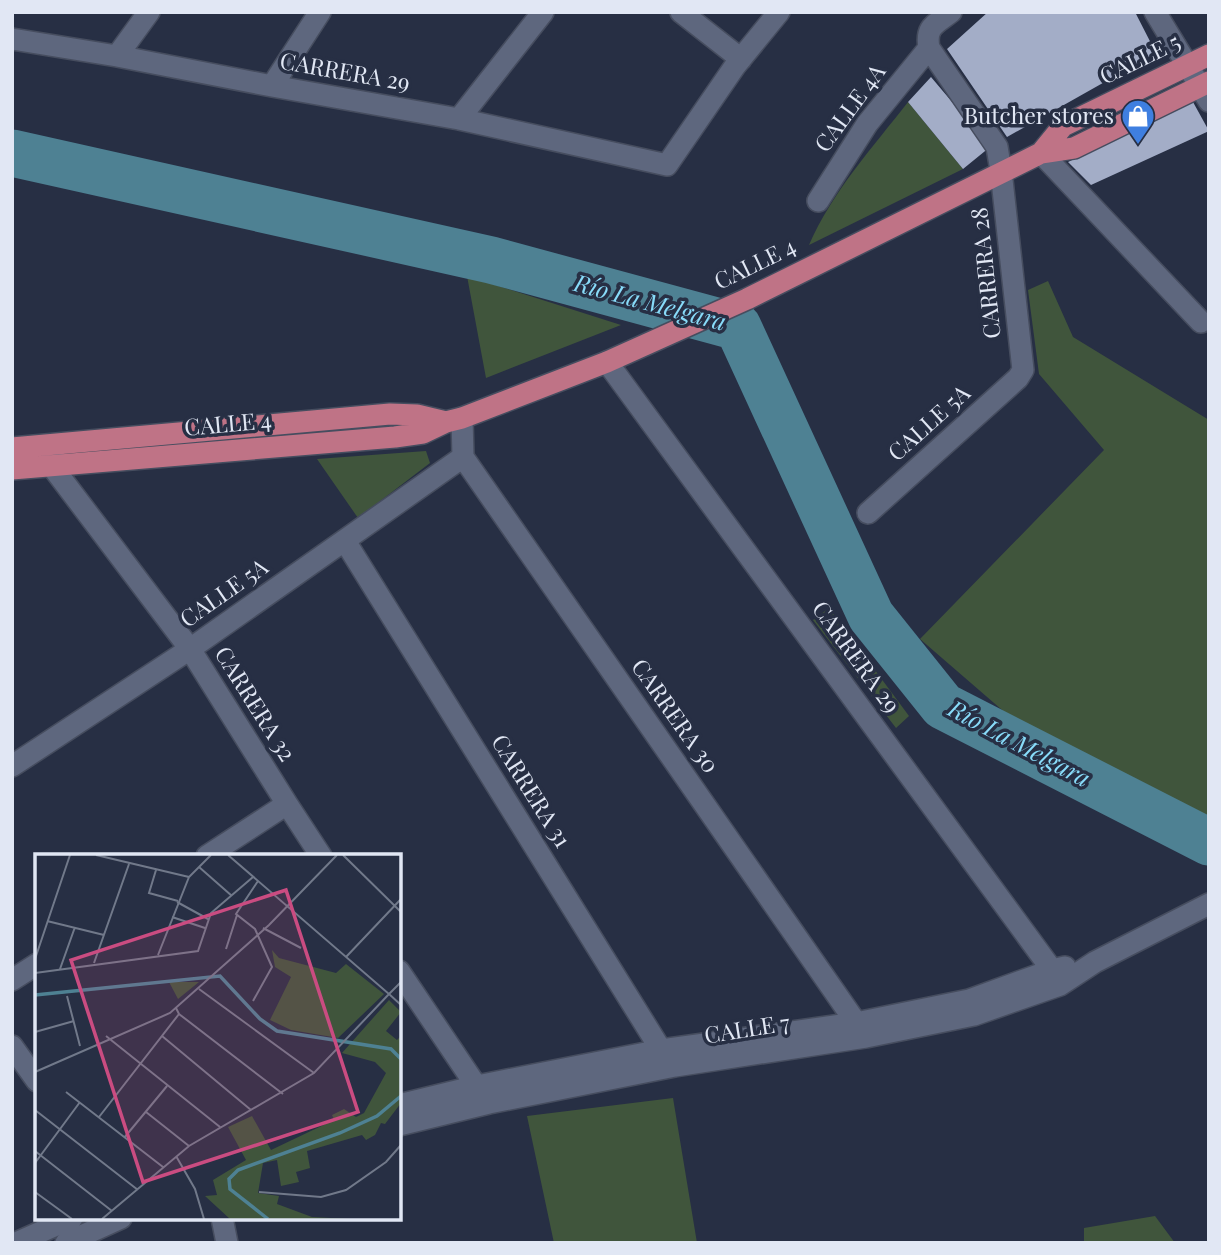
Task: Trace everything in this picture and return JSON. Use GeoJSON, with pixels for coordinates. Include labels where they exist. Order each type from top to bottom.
{"type":"FeatureCollection","features":[{"type":"Feature","properties":{"kind":"main road","name":"CALLE 5"},"geometry":{"type":"LineString","coordinates":[[1041,153],[1063,126],[1209,55]]}},
{"type":"Feature","properties":{"kind":"main road"},"geometry":{"type":"LineString","coordinates":[[1041,153],[1074,148],[1206,90]]}},
{"type":"Feature","properties":{"kind":"main road","name":"CALLE 4"},"geometry":{"type":"LineString","coordinates":[[12,448],[53,454],[395,437],[423,433],[607,362],[747,299],[1041,153]]}},
{"type":"Feature","properties":{"kind":"main road","name":"CALLE 4"},"geometry":{"type":"LineString","coordinates":[[12,469],[53,454]]}},
{"type":"Feature","properties":{"kind":"street"},"geometry":{"type":"LineString","coordinates":[[117,56],[149,12]]}},
{"type":"Feature","properties":{"kind":"street"},"geometry":{"type":"LineString","coordinates":[[272,86],[320,12]]}},
{"type":"Feature","properties":{"kind":"street"},"geometry":{"type":"LineString","coordinates":[[459,119],[544,12]]}},
{"type":"Feature","properties":{"kind":"street"},"geometry":{"type":"LineString","coordinates":[[681,12],[741,59],[775,14]]}},
{"type":"Feature","properties":{"kind":"street","name":"CALLE 4A"},"geometry":{"type":"LineString","coordinates":[[818,201],[867,124],[928,42],[930,28],[951,12]]}},
{"type":"Feature","properties":{"kind":"street"},"geometry":{"type":"LineString","coordinates":[[1155,12],[1206,90]]}},
{"type":"Feature","properties":{"kind":"street","name":"CARRERA 29"},"geometry":{"type":"LineString","coordinates":[[12,39],[459,119],[667,165],[741,59]]}},
{"type":"Feature","properties":{"kind":"street","name":"CARRERA 28"},"geometry":{"type":"LineString","coordinates":[[928,42],[997,147],[1023,370]]}},
{"type":"Feature","properties":{"kind":"street"},"geometry":{"type":"LineString","coordinates":[[1041,153],[1201,322]]}},
{"type":"Feature","properties":{"kind":"street","name":"CARRERA 29"},"geometry":{"type":"LineString","coordinates":[[607,362],[1056,977]]}},
{"type":"Feature","properties":{"kind":"street","name":"CALLE 5A"},"geometry":{"type":"LineString","coordinates":[[868,513],[1018,378],[1023,370]]}},
{"type":"Feature","properties":{"kind":"street"},"geometry":{"type":"LineString","coordinates":[[454,420],[463,457]]}},
{"type":"Feature","properties":{"kind":"street","name":"CARRERA 32"},"geometry":{"type":"LineString","coordinates":[[53,454],[190,649],[320,854]]}},
{"type":"Feature","properties":{"kind":"street","name":"CALLE 5A"},"geometry":{"type":"LineString","coordinates":[[12,766],[190,649],[463,457]]}},
{"type":"Feature","properties":{"kind":"street","name":"CARRERA 30"},"geometry":{"type":"LineString","coordinates":[[463,457],[861,1030]]}},
{"type":"Feature","properties":{"kind":"street","name":"CARRERA 31"},"geometry":{"type":"LineString","coordinates":[[345,541],[660,1049],[675,1066]]}},
{"type":"Feature","properties":{"kind":"street"},"geometry":{"type":"LineString","coordinates":[[210,854],[287,804]]}},
{"type":"Feature","properties":{"kind":"street","name":"CALLE 7"},"geometry":{"type":"LineString","coordinates":[[401,1124],[483,1095],[660,1049],[861,1030],[974,1015],[1095,961],[1209,904]]}},
{"type":"Feature","properties":{"kind":"street"},"geometry":{"type":"LineString","coordinates":[[12,980],[35,965]]}},
{"type":"Feature","properties":{"kind":"street"},"geometry":{"type":"LineString","coordinates":[[401,974],[483,1095]]}},
{"type":"Feature","properties":{"kind":"street","name":"CALLE 7"},"geometry":{"type":"LineString","coordinates":[[401,1105],[675,1066],[861,1030]]}},
{"type":"Feature","properties":{"kind":"street"},"geometry":{"type":"LineString","coordinates":[[12,1046],[35,1078]]}},
{"type":"Feature","properties":{"kind":"street"},"geometry":{"type":"LineString","coordinates":[[16,1243],[68,1220]]}},
{"type":"Feature","properties":{"kind":"street"},"geometry":{"type":"LineString","coordinates":[[66,1243],[117,1220]]}},
{"type":"Feature","properties":{"kind":"street"},"geometry":{"type":"LineString","coordinates":[[222,1220],[227,1243]]}},
{"type":"Feature","properties":{"kind":"green space"},"geometry":{"type":"Polygon","coordinates":[[[908,102],[963,169],[809,245],[841,188],[908,102]]]}},
{"type":"Feature","properties":{"kind":"green space"},"geometry":{"type":"Polygon","coordinates":[[[467,276],[621,325],[486,378],[467,276]]]}},
{"type":"Feature","properties":{"kind":"green space"},"geometry":{"type":"Polygon","coordinates":[[[1048,281],[1073,337],[1209,420],[1209,828],[1016,722],[920,639],[1104,450],[1039,374],[1028,290],[1048,281]]]}},
{"type":"Feature","properties":{"kind":"green space"},"geometry":{"type":"Polygon","coordinates":[[[426,451],[430,463],[358,518],[317,459],[426,451]]]}},
{"type":"Feature","properties":{"kind":"green space"},"geometry":{"type":"Polygon","coordinates":[[[829,608],[909,716],[896,728],[813,620],[829,608]]]}},
{"type":"Feature","properties":{"kind":"green space"},"geometry":{"type":"Polygon","coordinates":[[[673,1098],[697,1243],[554,1243],[527,1116],[673,1098]]]}},
{"type":"Feature","properties":{"kind":"green space"},"geometry":{"type":"Polygon","coordinates":[[[1155,1216],[1175,1243],[1084,1243],[1084,1228],[1155,1216]]]}},
{"type":"Feature","properties":{"kind":"building"},"geometry":{"type":"Polygon","coordinates":[[[988,12],[1135,12],[1156,53],[1007,137],[947,49],[988,12]]]}},
{"type":"Feature","properties":{"kind":"building"},"geometry":{"type":"Polygon","coordinates":[[[931,77],[990,147],[963,169],[908,102],[931,77]]]}},
{"type":"Feature","properties":{"kind":"building","name":"Butcher stores"},"geometry":{"type":"Polygon","coordinates":[[[1193,102],[1209,131],[1091,185],[1068,162],[1193,102]]]}},
{"type":"Feature","properties":{"kind":"waterway","name":"Río La Melgara"},"geometry":{"type":"LineString","coordinates":[[12,153],[491,260],[738,327],[871,616],[943,706],[1209,842]]}},
{"type":"Feature","properties":{"kind":"place","name":"Butcher stores"},"geometry":{"type":"Point","coordinates":[1138,146]}}]}
